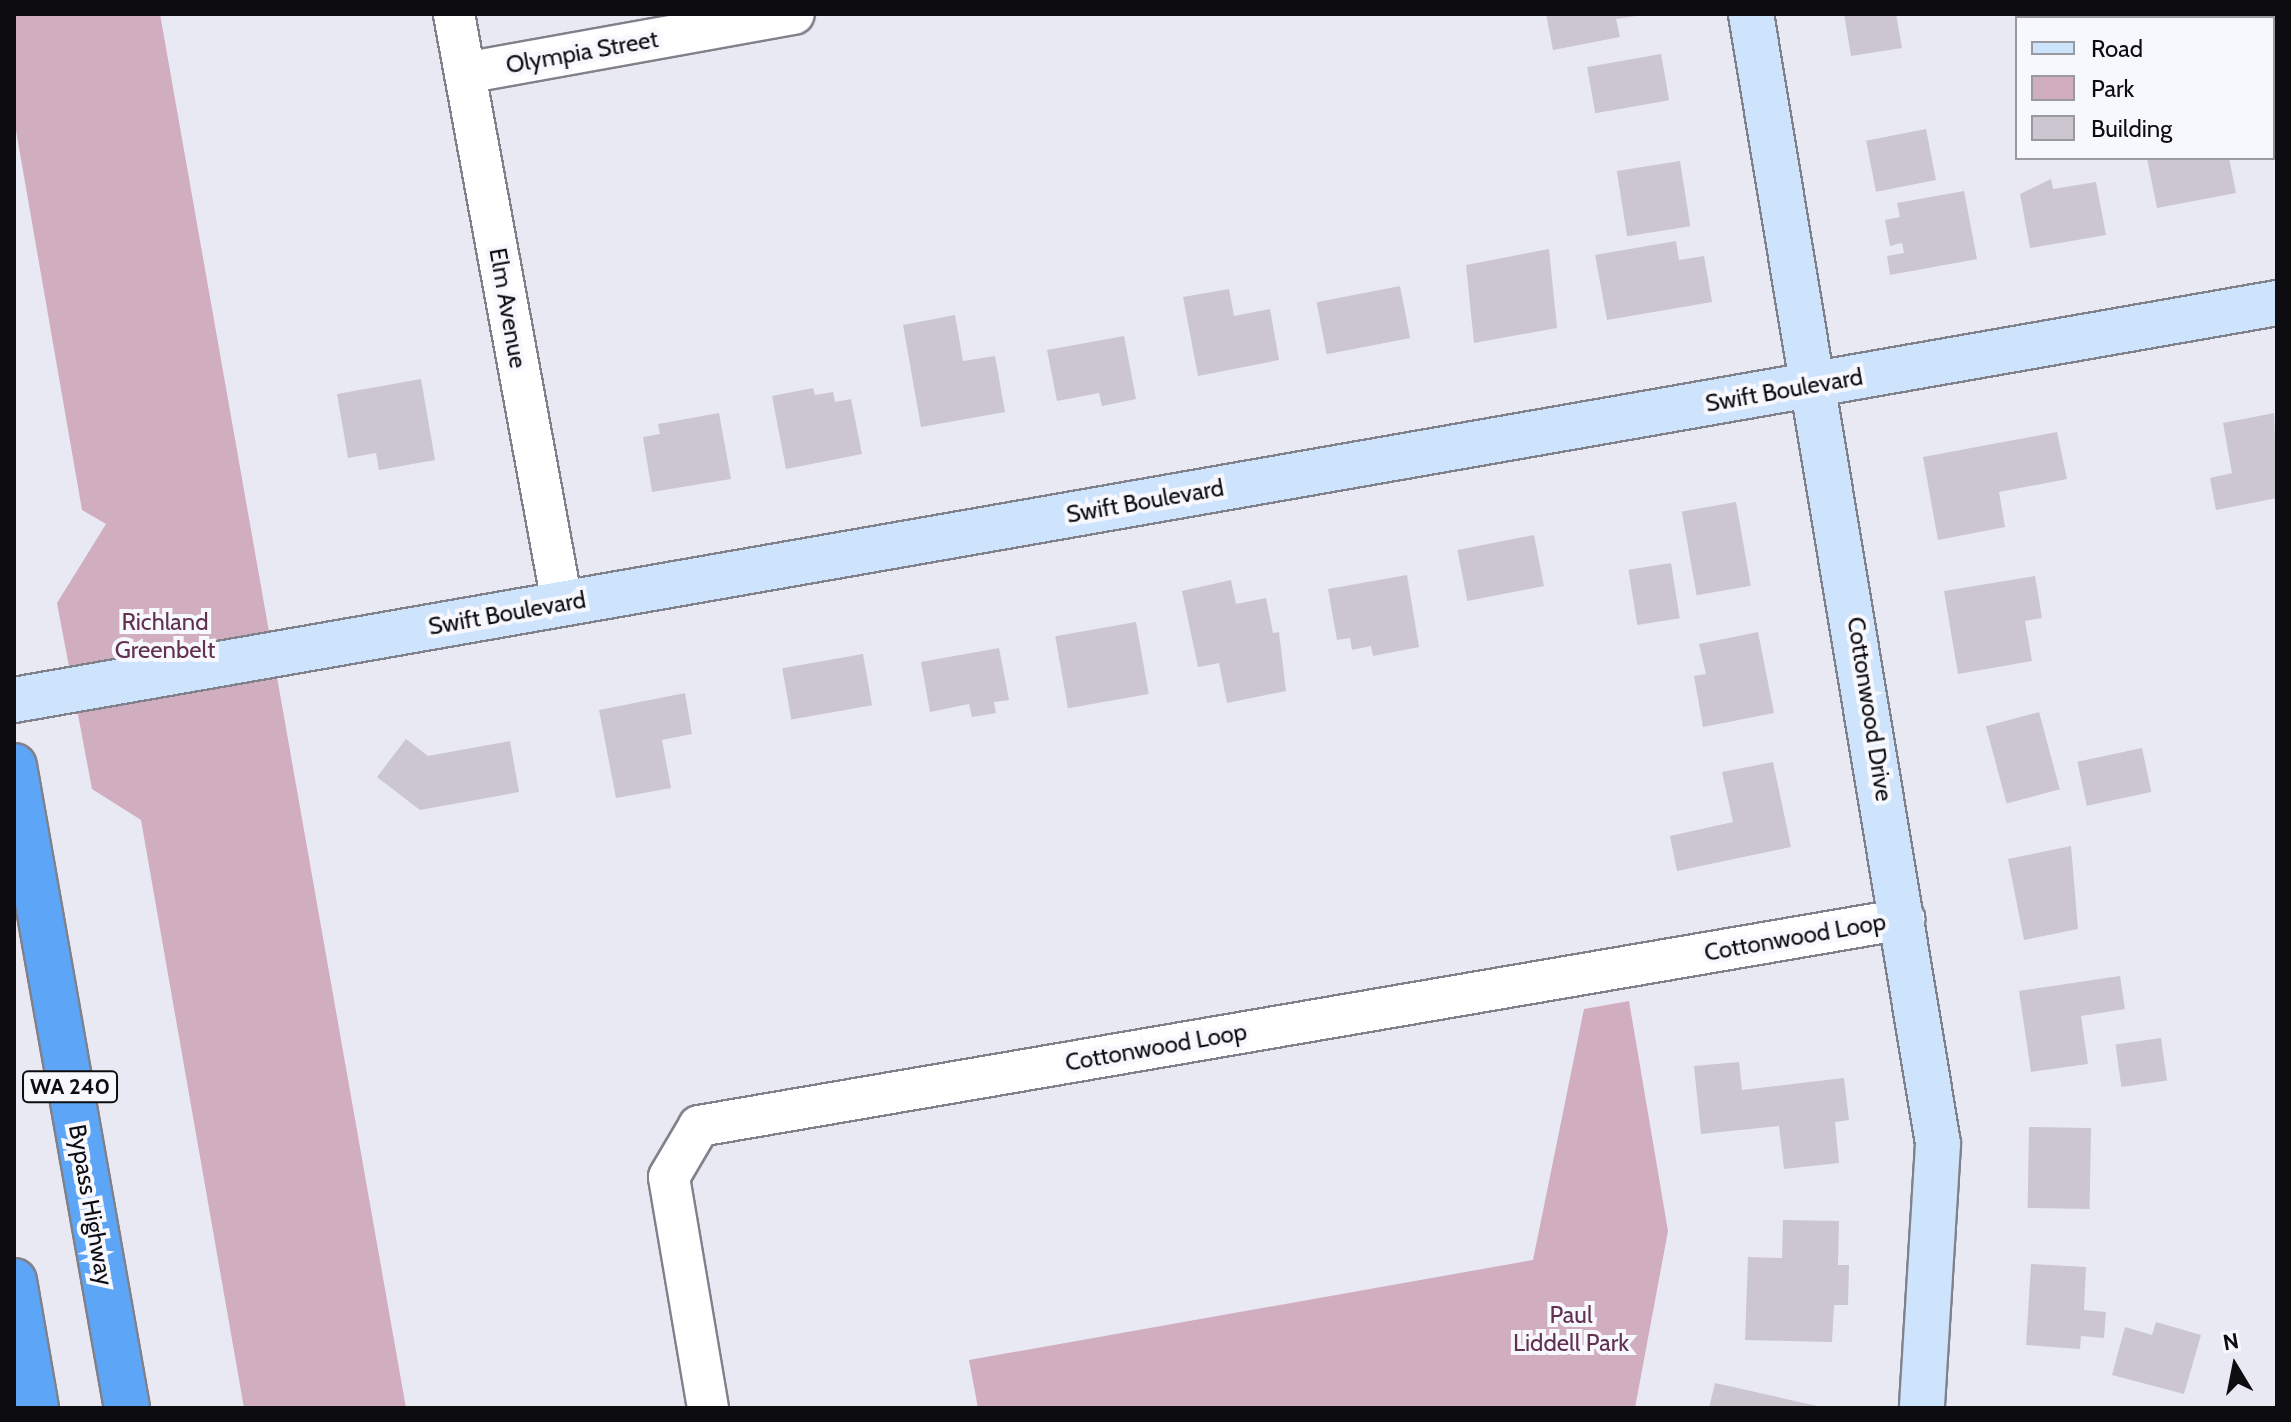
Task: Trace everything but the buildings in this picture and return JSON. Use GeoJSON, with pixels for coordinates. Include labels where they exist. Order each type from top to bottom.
{"type":"FeatureCollection","features":[{"type":"Feature","properties":{"kind":"highway","name":"Bypass Highway"},"geometry":{"type":"LineString","coordinates":[[14,766],[127,1408]]}},
{"type":"Feature","properties":{"kind":"highway"},"geometry":{"type":"LineString","coordinates":[[14,1281],[36,1408]]}},
{"type":"Feature","properties":{"kind":"main road","name":"Cottonwood Drive"},"geometry":{"type":"LineString","coordinates":[[1751,14],[1816,385],[1938,1144],[1924,1408]]}},
{"type":"Feature","properties":{"kind":"main road","name":"Swift Boulevard"},"geometry":{"type":"LineString","coordinates":[[14,700],[2277,303]]}},
{"type":"Feature","properties":{"kind":"street","name":"Elm Avenue"},"geometry":{"type":"LineString","coordinates":[[454,14],[562,603]]}},
{"type":"Feature","properties":{"kind":"street","name":"Olympia Street"},"geometry":{"type":"LineString","coordinates":[[465,73],[794,14]]}},
{"type":"Feature","properties":{"kind":"street","name":"Cottonwood Loop"},"geometry":{"type":"LineString","coordinates":[[708,1408],[669,1177],[699,1126],[1904,919]]}},
{"type":"Feature","properties":{"kind":"green space","name":"Richland Greenbelt"},"geometry":{"type":"Polygon","coordinates":[[[14,14],[160,14],[406,1408],[244,1408],[141,820],[92,789],[57,603],[106,524],[82,510],[14,119],[14,14]]]}},
{"type":"Feature","properties":{"kind":"green space","name":"Paul Liddell Park"},"geometry":{"type":"Polygon","coordinates":[[[1629,1001],[1668,1231],[1635,1408],[978,1408],[969,1360],[1533,1260],[1584,1009],[1629,1001]]]}}]}
